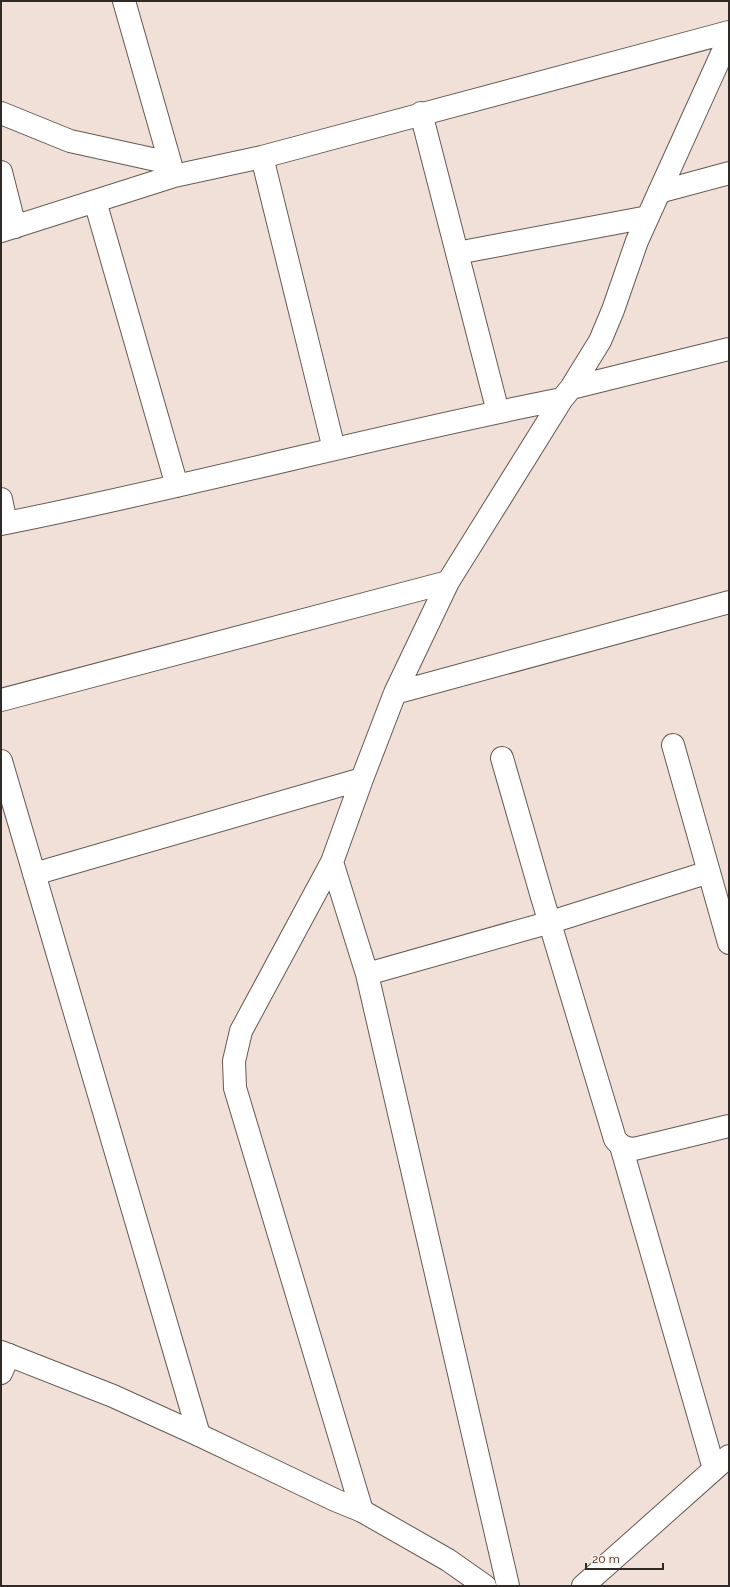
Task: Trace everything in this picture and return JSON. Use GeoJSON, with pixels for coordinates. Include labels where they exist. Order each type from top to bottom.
{"type":"FeatureCollection","features":[{"type":"Feature","properties":{"kind":"street"},"geometry":{"type":"LineString","coordinates":[[124,1],[172,169]]}},
{"type":"Feature","properties":{"kind":"street"},"geometry":{"type":"LineString","coordinates":[[1,172],[8,229],[95,201],[172,169],[262,157],[421,113],[729,32]]}},
{"type":"Feature","properties":{"kind":"street"},"geometry":{"type":"LineString","coordinates":[[362,1511],[235,1088],[234,1061],[242,1032],[332,862],[395,693],[448,582],[600,341],[613,310],[637,241],[729,38]]}},
{"type":"Feature","properties":{"kind":"street"},"geometry":{"type":"LineString","coordinates":[[1,113],[70,141],[172,169]]}},
{"type":"Feature","properties":{"kind":"street"},"geometry":{"type":"LineString","coordinates":[[421,113],[498,412]]}},
{"type":"Feature","properties":{"kind":"street"},"geometry":{"type":"LineString","coordinates":[[262,157],[334,449]]}},
{"type":"Feature","properties":{"kind":"street"},"geometry":{"type":"LineString","coordinates":[[659,192],[729,173]]}},
{"type":"Feature","properties":{"kind":"street"},"geometry":{"type":"LineString","coordinates":[[95,201],[177,486]]}},
{"type":"Feature","properties":{"kind":"street"},"geometry":{"type":"LineString","coordinates":[[457,253],[648,217]]}},
{"type":"Feature","properties":{"kind":"street"},"geometry":{"type":"LineString","coordinates":[[1,499],[4,523],[177,486],[498,412],[729,349]]}},
{"type":"Feature","properties":{"kind":"street"},"geometry":{"type":"LineString","coordinates":[[1,700],[448,582]]}},
{"type":"Feature","properties":{"kind":"street"},"geometry":{"type":"LineString","coordinates":[[395,693],[729,602]]}},
{"type":"Feature","properties":{"kind":"street"},"geometry":{"type":"LineString","coordinates":[[673,745],[729,943]]}},
{"type":"Feature","properties":{"kind":"street"},"geometry":{"type":"LineString","coordinates":[[502,758],[540,890],[616,1139],[621,1146],[722,1463],[583,1586]]}},
{"type":"Feature","properties":{"kind":"street"},"geometry":{"type":"LineString","coordinates":[[1,761],[199,1435]]}},
{"type":"Feature","properties":{"kind":"street"},"geometry":{"type":"LineString","coordinates":[[34,874],[362,780]]}},
{"type":"Feature","properties":{"kind":"street"},"geometry":{"type":"LineString","coordinates":[[332,862],[367,974],[508,1586]]}},
{"type":"Feature","properties":{"kind":"street"},"geometry":{"type":"LineString","coordinates":[[367,974],[551,922],[709,872]]}},
{"type":"Feature","properties":{"kind":"street"},"geometry":{"type":"LineString","coordinates":[[621,1146],[634,1149],[729,1126]]}},
{"type":"Feature","properties":{"kind":"street"},"geometry":{"type":"LineString","coordinates":[[4,1360],[113,1396],[335,1500],[362,1511],[448,1560],[486,1586]]}}]}
